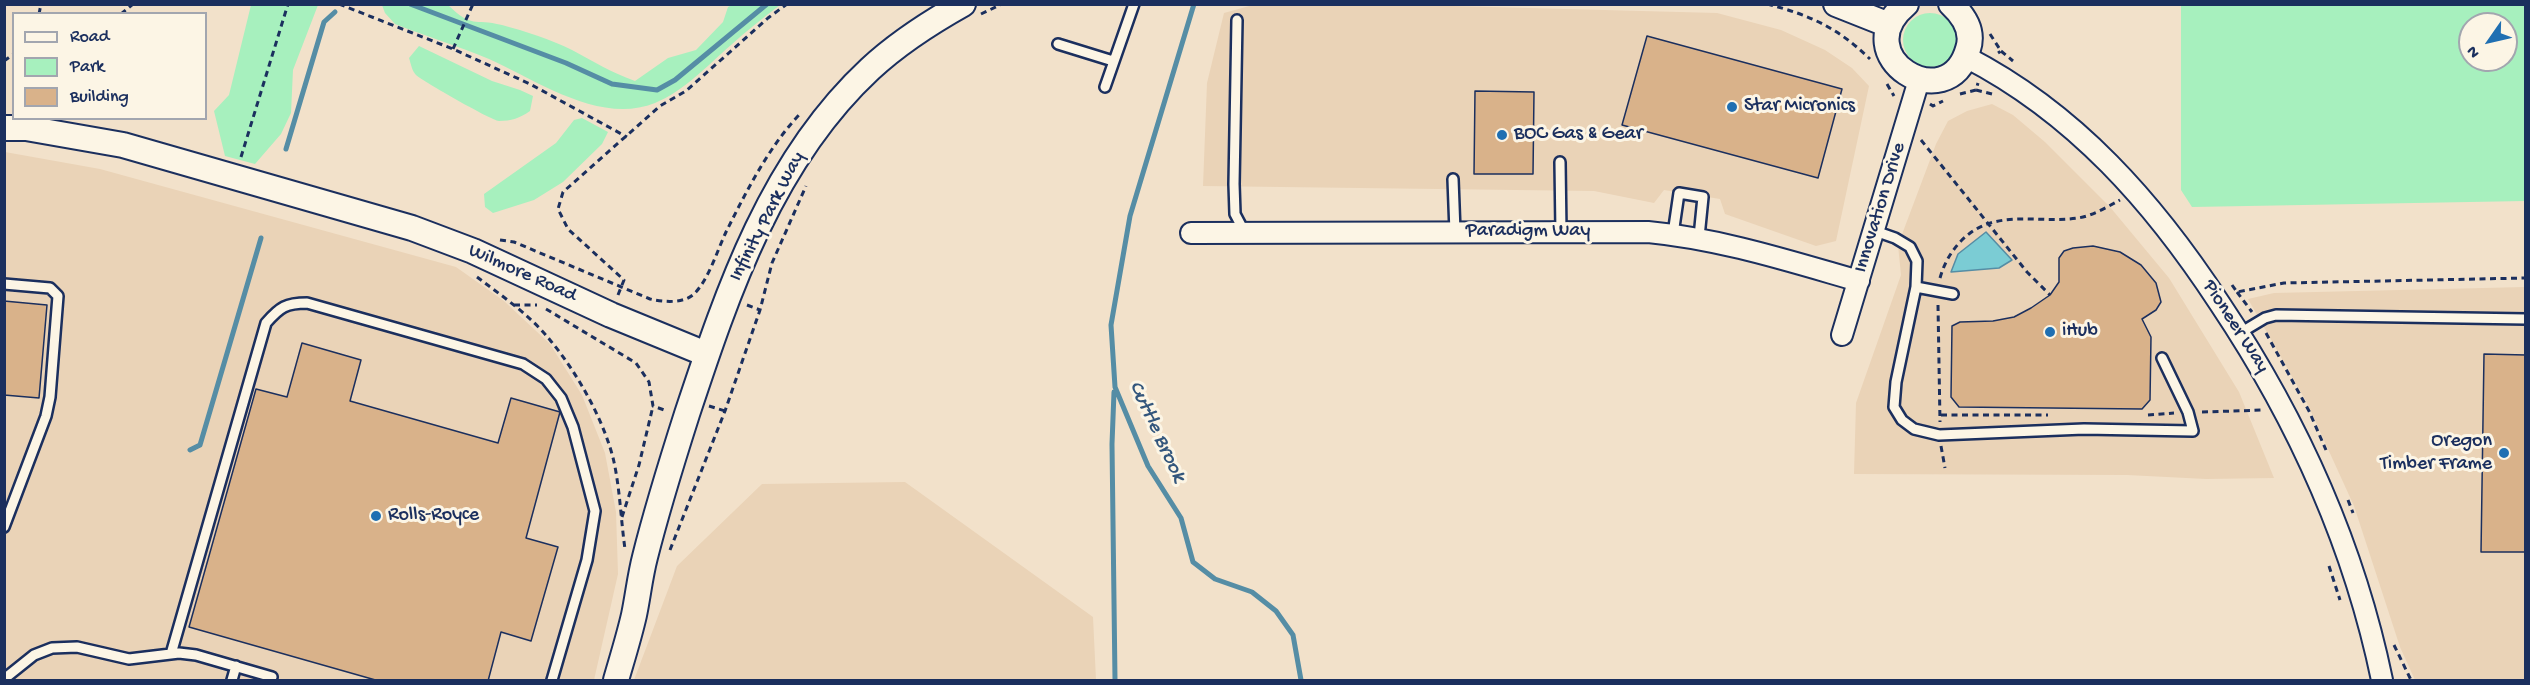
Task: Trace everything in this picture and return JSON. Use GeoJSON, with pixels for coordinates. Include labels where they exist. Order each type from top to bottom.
{"type":"FeatureCollection","features":[{"type":"Feature","properties":{"kind":"street"},"geometry":{"type":"LineString","coordinates":[[1836,4],[1889,25]]}},
{"type":"Feature","properties":{"kind":"street"},"geometry":{"type":"LineString","coordinates":[[1906,4],[1897,12],[1889,25],[1887,39],[1892,59],[1906,74],[1919,80],[1933,81],[1946,77],[1958,69],[1966,57],[1970,43],[1969,28],[1962,15],[1951,4]]}},
{"type":"Feature","properties":{"kind":"street","name":"Infinity Park Way"},"geometry":{"type":"LineString","coordinates":[[706,354],[748,249],[790,167],[820,124],[855,84],[893,49],[936,19],[971,10]]}},
{"type":"Feature","properties":{"kind":"street","name":"Pioneer Way"},"geometry":{"type":"LineString","coordinates":[[1966,57],[2043,105],[2093,146],[2133,187],[2174,238],[2240,333],[2275,390],[2304,447],[2325,496],[2361,596],[2382,681]]}},
{"type":"Feature","properties":{"kind":"street","name":"Innovation Drive"},"geometry":{"type":"LineString","coordinates":[[1842,335],[1919,80]]}},
{"type":"Feature","properties":{"kind":"street","name":"Wilmore Road"},"geometry":{"type":"LineString","coordinates":[[4,128],[26,128],[123,145],[412,228],[473,251],[611,315],[706,354]]}},
{"type":"Feature","properties":{"kind":"street","name":"Paradigm Way"},"geometry":{"type":"LineString","coordinates":[[1191,233],[1673,234],[1699,237],[1859,281]]}},
{"type":"Feature","properties":{"kind":"street"},"geometry":{"type":"LineString","coordinates":[[616,681],[645,559],[706,354]]}},
{"type":"Feature","properties":{"kind":"lane"},"geometry":{"type":"LineString","coordinates":[[1105,87],[1134,4]]}},
{"type":"Feature","properties":{"kind":"lane"},"geometry":{"type":"LineString","coordinates":[[1238,20],[1234,184],[1235,214],[1245,233]]}},
{"type":"Feature","properties":{"kind":"lane"},"geometry":{"type":"LineString","coordinates":[[1058,44],[1113,61]]}},
{"type":"Feature","properties":{"kind":"lane"},"geometry":{"type":"LineString","coordinates":[[1560,162],[1561,232]]}},
{"type":"Feature","properties":{"kind":"lane"},"geometry":{"type":"LineString","coordinates":[[1453,178],[1455,232]]}},
{"type":"Feature","properties":{"kind":"lane"},"geometry":{"type":"LineString","coordinates":[[1673,234],[1679,193],[1703,197],[1699,237]]}},
{"type":"Feature","properties":{"kind":"lane"},"geometry":{"type":"LineString","coordinates":[[1875,231],[1895,238],[1910,247],[1917,261],[1916,286],[1896,382],[1894,407],[1902,420],[1914,429],[1939,435],[2084,429],[2193,431],[2188,412],[2162,357]]}},
{"type":"Feature","properties":{"kind":"lane"},"geometry":{"type":"LineString","coordinates":[[4,284],[50,288],[58,297],[50,398],[46,416],[4,528]]}},
{"type":"Feature","properties":{"kind":"lane"},"geometry":{"type":"LineString","coordinates":[[1916,286],[1953,294]]}},
{"type":"Feature","properties":{"kind":"lane"},"geometry":{"type":"LineString","coordinates":[[171,654],[266,323],[279,309],[291,303],[307,303],[523,364],[546,379],[561,398],[573,427],[595,511],[587,560],[552,681]]}},
{"type":"Feature","properties":{"kind":"lane"},"geometry":{"type":"LineString","coordinates":[[2240,333],[2265,318],[2276,315],[2526,319]]}},
{"type":"Feature","properties":{"kind":"lane"},"geometry":{"type":"LineString","coordinates":[[4,679],[34,655],[52,648],[77,647],[129,660],[171,654],[196,654],[272,677]]}},
{"type":"Feature","properties":{"kind":"lane"},"geometry":{"type":"LineString","coordinates":[[232,681],[236,666]]}},
{"type":"Feature","properties":{"kind":"path"},"geometry":{"type":"LineString","coordinates":[[235,176],[288,4]]}},
{"type":"Feature","properties":{"kind":"path"},"geometry":{"type":"LineString","coordinates":[[339,4],[453,49],[530,84],[627,137]]}},
{"type":"Feature","properties":{"kind":"path"},"geometry":{"type":"LineString","coordinates":[[453,49],[463,22],[473,4]]}},
{"type":"Feature","properties":{"kind":"path"},"geometry":{"type":"LineString","coordinates":[[611,315],[624,280],[568,229],[558,209],[563,192],[660,106],[686,91],[787,4]]}},
{"type":"Feature","properties":{"kind":"path"},"geometry":{"type":"LineString","coordinates":[[971,10],[1002,4]]}},
{"type":"Feature","properties":{"kind":"path"},"geometry":{"type":"LineString","coordinates":[[1907,123],[2027,272],[2050,295]]}},
{"type":"Feature","properties":{"kind":"path"},"geometry":{"type":"LineString","coordinates":[[667,557],[725,411],[760,310],[772,263],[807,183]]}},
{"type":"Feature","properties":{"kind":"path"},"geometry":{"type":"LineString","coordinates":[[1945,468],[1939,435],[1938,291],[1942,270],[1950,254],[1966,236],[1988,222],[2026,218],[2079,218],[2123,198]]}},
{"type":"Feature","properties":{"kind":"path"},"geometry":{"type":"LineString","coordinates":[[491,238],[514,242],[650,299],[664,302],[682,300]]}},
{"type":"Feature","properties":{"kind":"path"},"geometry":{"type":"LineString","coordinates":[[2231,284],[2237,292],[2284,283],[2526,278]]}},
{"type":"Feature","properties":{"kind":"path"},"geometry":{"type":"LineString","coordinates":[[514,305],[536,304],[636,363],[649,382],[653,406],[639,465],[621,520]]}},
{"type":"Feature","properties":{"kind":"path"},"geometry":{"type":"LineString","coordinates":[[653,406],[682,416],[699,403],[725,411]]}},
{"type":"Feature","properties":{"kind":"path"},"geometry":{"type":"LineString","coordinates":[[2142,416],[2266,410]]}},
{"type":"Feature","properties":{"kind":"path"},"geometry":{"type":"LineString","coordinates":[[1940,415],[2059,415]]}},
{"type":"Feature","properties":{"kind":"path"},"geometry":{"type":"LineString","coordinates":[[2329,566],[2343,610]]}},
{"type":"Feature","properties":{"kind":"shaded area"},"geometry":{"type":"Polygon","coordinates":[[[1253,5],[1416,5],[1717,13],[1781,30],[1825,50],[1852,68],[1869,86],[1836,241],[1816,246],[1725,214],[1720,199],[1664,190],[1654,203],[1594,191],[1203,186],[1207,83],[1224,13],[1253,5]]]}},
{"type":"Feature","properties":{"kind":"shaded area"},"geometry":{"type":"Polygon","coordinates":[[[1992,104],[2013,115],[2045,142],[2110,207],[2169,278],[2239,392],[2274,478],[1854,474],[1856,403],[1901,275],[1898,245],[1936,144],[1948,121],[1967,111],[1992,104]]]}},
{"type":"Feature","properties":{"kind":"shaded area","name":"Rolls-Royce"},"geometry":{"type":"Polygon","coordinates":[[[5,152],[100,169],[456,267],[504,301],[550,344],[582,395],[605,453],[616,512],[618,574],[594,680],[5,680],[5,152]]]}},
{"type":"Feature","properties":{"kind":"shaded area"},"geometry":{"type":"Polygon","coordinates":[[[2525,287],[2525,680],[2415,680],[2400,647],[2354,506],[2307,403],[2248,299],[2274,293],[2525,287]]]}},
{"type":"Feature","properties":{"kind":"shaded area"},"geometry":{"type":"Polygon","coordinates":[[[905,482],[1093,617],[1096,680],[634,680],[677,566],[762,484],[905,482]]]}},
{"type":"Feature","properties":{"kind":"green space"},"geometry":{"type":"Polygon","coordinates":[[[251,5],[318,5],[293,70],[291,113],[281,134],[255,164],[225,156],[214,111],[229,95],[251,5]]]}},
{"type":"Feature","properties":{"kind":"green space"},"geometry":{"type":"Polygon","coordinates":[[[382,5],[448,5],[468,20],[502,25],[547,39],[635,81],[668,58],[696,50],[723,22],[728,7],[732,5],[780,5],[676,92],[655,103],[634,108],[613,108],[591,105],[570,98],[489,59],[395,24],[385,13],[382,5]]]}},
{"type":"Feature","properties":{"kind":"green space"},"geometry":{"type":"Polygon","coordinates":[[[2181,5],[2525,5],[2525,201],[2192,207],[2181,190],[2181,5]]]}},
{"type":"Feature","properties":{"kind":"green space"},"geometry":{"type":"Polygon","coordinates":[[[1925,13],[1935,13],[1945,17],[1953,25],[1957,40],[1953,55],[1945,63],[1935,67],[1925,67],[1915,63],[1907,55],[1903,45],[1903,35],[1907,25],[1915,17],[1925,13]]]}},
{"type":"Feature","properties":{"kind":"green space"},"geometry":{"type":"Polygon","coordinates":[[[419,46],[492,81],[533,96],[530,111],[515,119],[499,121],[444,92],[414,72],[409,58],[419,46]]]}},
{"type":"Feature","properties":{"kind":"green space"},"geometry":{"type":"Polygon","coordinates":[[[582,118],[608,132],[602,144],[563,182],[534,200],[493,213],[485,207],[484,194],[556,143],[574,120],[582,118]]]}},
{"type":"Feature","properties":{"kind":"water"},"geometry":{"type":"Polygon","coordinates":[[[1986,232],[2012,260],[1999,268],[1951,272],[1958,254],[1986,232]]]}},
{"type":"Feature","properties":{"kind":"building","name":"Star Micronics"},"geometry":{"type":"Polygon","coordinates":[[[1647,36],[1842,89],[1818,178],[1622,125],[1647,36]]]}},
{"type":"Feature","properties":{"kind":"building"},"geometry":{"type":"Polygon","coordinates":[[[1475,91],[1534,92],[1533,174],[1474,174],[1475,91]]]}},
{"type":"Feature","properties":{"kind":"building","name":"iHub"},"geometry":{"type":"Polygon","coordinates":[[[2093,246],[2120,252],[2141,265],[2156,283],[2161,302],[2156,310],[2142,319],[2151,337],[2150,400],[2142,409],[1959,407],[1951,397],[1952,326],[1960,322],[1993,321],[2014,317],[2031,308],[2050,295],[2059,282],[2059,258],[2064,251],[2093,246]]]}},
{"type":"Feature","properties":{"kind":"building"},"geometry":{"type":"Polygon","coordinates":[[[4,301],[47,305],[39,398],[4,395],[4,301]]]}},
{"type":"Feature","properties":{"kind":"building","name":"Rolls-Royce"},"geometry":{"type":"Polygon","coordinates":[[[302,343],[361,360],[350,401],[498,443],[511,398],[560,412],[526,538],[558,547],[531,641],[501,632],[488,681],[379,681],[189,627],[256,389],[287,397],[302,343]]]}},
{"type":"Feature","properties":{"kind":"building","name":"Oregon Timber Frame"},"geometry":{"type":"Polygon","coordinates":[[[2484,354],[2526,355],[2526,552],[2481,552],[2484,354]]]}},
{"type":"Feature","properties":{"kind":"waterway"},"geometry":{"type":"LineString","coordinates":[[410,4],[566,63],[612,84],[657,90],[675,80],[767,4]]}},
{"type":"Feature","properties":{"kind":"waterway","name":"Cuttle Brook"},"geometry":{"type":"LineString","coordinates":[[1194,4],[1130,216],[1111,325],[1115,387],[1148,466],[1181,518],[1193,562],[1215,579],[1252,592],[1276,611],[1293,635],[1301,680]]}},
{"type":"Feature","properties":{"kind":"waterway"},"geometry":{"type":"LineString","coordinates":[[286,149],[324,22],[335,12]]}},
{"type":"Feature","properties":{"kind":"waterway"},"geometry":{"type":"LineString","coordinates":[[190,450],[200,445],[261,238]]}},
{"type":"Feature","properties":{"kind":"waterway"},"geometry":{"type":"LineString","coordinates":[[1114,392],[1112,444],[1115,680]]}},
{"type":"Feature","properties":{"kind":"place","name":"Star Micronics"},"geometry":{"type":"Point","coordinates":[1732,107]}},
{"type":"Feature","properties":{"kind":"place","name":"BOC Gas & Gear"},"geometry":{"type":"Point","coordinates":[1502,135]}},
{"type":"Feature","properties":{"kind":"place","name":"iHub"},"geometry":{"type":"Point","coordinates":[2050,332]}},
{"type":"Feature","properties":{"kind":"place","name":"Oregon Timber Frame"},"geometry":{"type":"Point","coordinates":[2504,453]}},
{"type":"Feature","properties":{"kind":"place","name":"Rolls-Royce"},"geometry":{"type":"Point","coordinates":[376,516]}}]}
